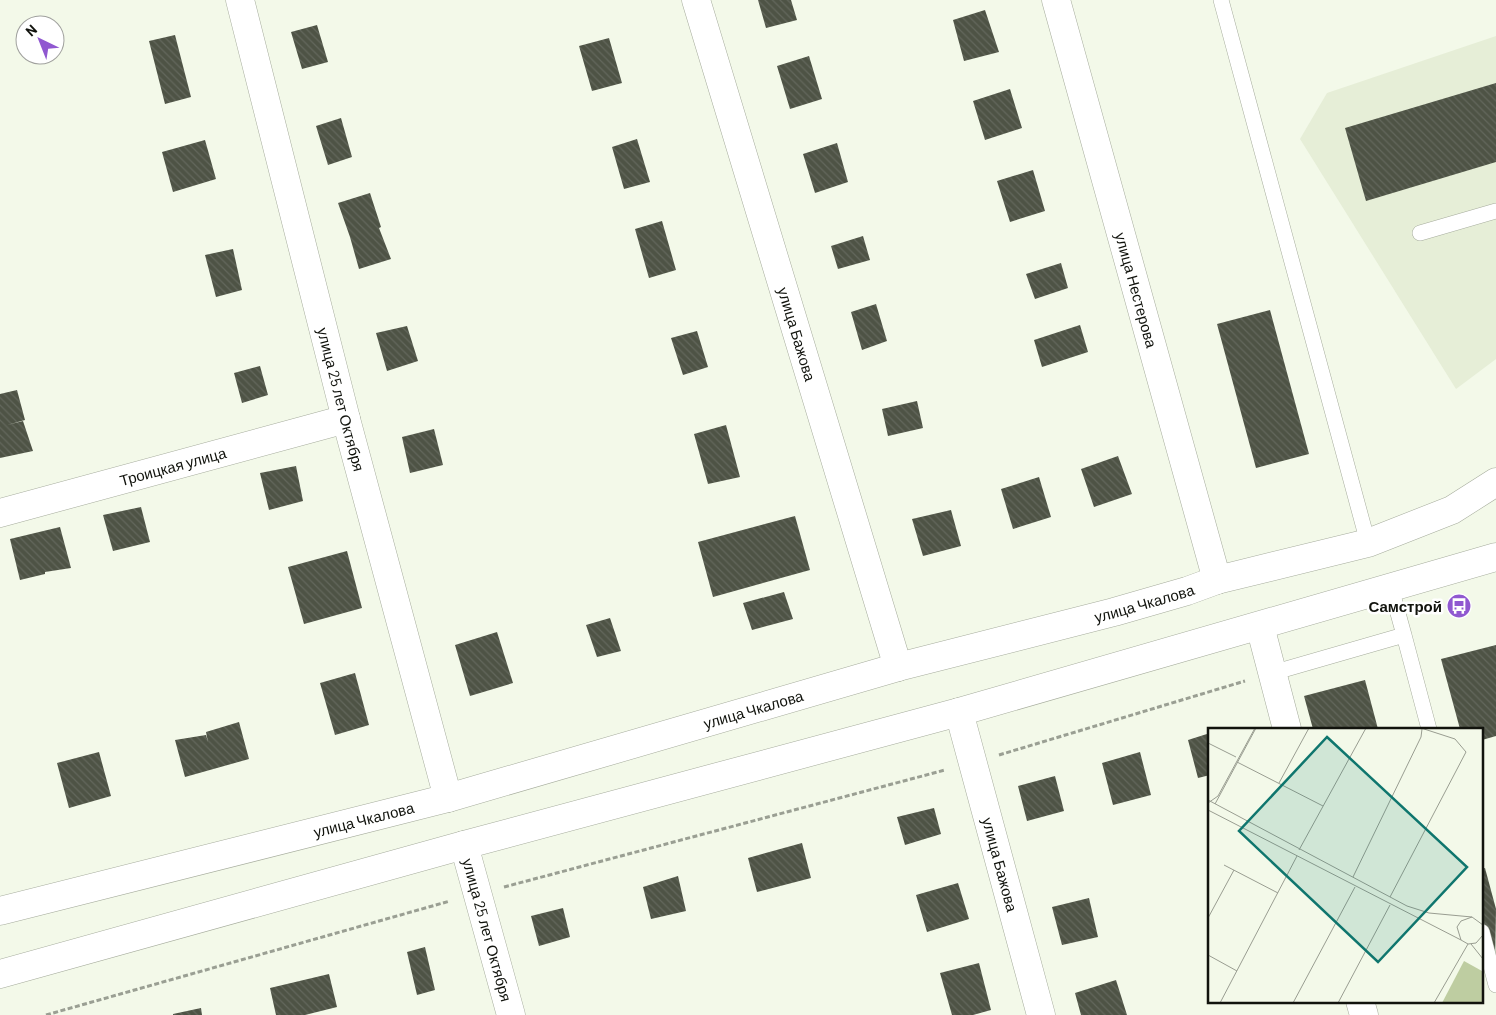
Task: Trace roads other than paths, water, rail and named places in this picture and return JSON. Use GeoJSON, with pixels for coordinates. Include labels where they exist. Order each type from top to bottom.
{"type":"FeatureCollection","features":[{"type":"Feature","properties":{"kind":"main road","name":"улица 25 лет Октября"},"geometry":{"type":"LineString","coordinates":[[240,0],[346,419],[448,798]]}},
{"type":"Feature","properties":{"kind":"main road","name":"улица Бажова"},"geometry":{"type":"LineString","coordinates":[[696,0],[898,667]]}},
{"type":"Feature","properties":{"kind":"main road","name":"улица Нестерова"},"geometry":{"type":"LineString","coordinates":[[1056,0],[1217,580]]}},
{"type":"Feature","properties":{"kind":"main road","name":"Троицкая улица"},"geometry":{"type":"LineString","coordinates":[[0,513],[346,419]]}},
{"type":"Feature","properties":{"kind":"main road","name":"улица Чкалова"},"geometry":{"type":"LineString","coordinates":[[0,911],[448,798],[898,667],[1114,612],[1187,591],[1217,580],[1368,543],[1452,510],[1496,482]]}},
{"type":"Feature","properties":{"kind":"main road"},"geometry":{"type":"LineString","coordinates":[[0,974],[464,845],[959,712],[1496,557]]}},
{"type":"Feature","properties":{"kind":"main road"},"geometry":{"type":"LineString","coordinates":[[1260,626],[1287,728]]}},
{"type":"Feature","properties":{"kind":"main road","name":"улица Бажова"},"geometry":{"type":"LineString","coordinates":[[959,712],[1041,1015]]}},
{"type":"Feature","properties":{"kind":"main road","name":"улица 25 лет Октября"},"geometry":{"type":"LineString","coordinates":[[464,845],[510,1015]]}},
{"type":"Feature","properties":{"kind":"main road"},"geometry":{"type":"LineString","coordinates":[[1360,1002],[1364,1015]]}},
{"type":"Feature","properties":{"kind":"lane"},"geometry":{"type":"LineString","coordinates":[[1220,0],[1368,543]]}},
{"type":"Feature","properties":{"kind":"lane"},"geometry":{"type":"LineString","coordinates":[[1420,233],[1496,211]]}},
{"type":"Feature","properties":{"kind":"lane"},"geometry":{"type":"LineString","coordinates":[[1391,588],[1429,728]]}},
{"type":"Feature","properties":{"kind":"lane"},"geometry":{"type":"LineString","coordinates":[[1272,673],[1404,635]]}},
{"type":"Feature","properties":{"kind":"lane"},"geometry":{"type":"LineString","coordinates":[[1484,940],[1496,985]]}},
{"type":"Feature","properties":{"kind":"place","name":"Самстрой"},"geometry":{"type":"Point","coordinates":[1459,606]}}]}
